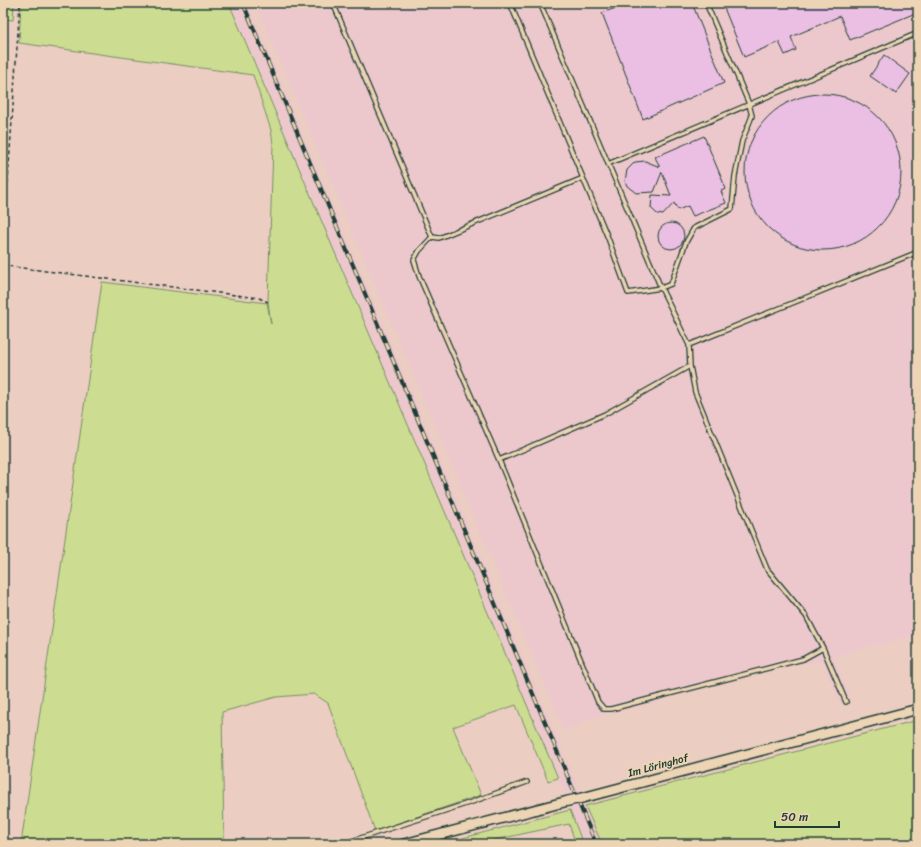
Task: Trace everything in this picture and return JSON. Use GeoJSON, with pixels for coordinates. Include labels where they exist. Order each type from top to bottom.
{"type":"FeatureCollection","features":[{"type":"Feature","properties":{"kind":"street","name":"Im Löringhof"},"geometry":{"type":"LineString","coordinates":[[404,844],[918,709]]}},
{"type":"Feature","properties":{"kind":"lane"},"geometry":{"type":"LineString","coordinates":[[333,3],[432,237]]}},
{"type":"Feature","properties":{"kind":"lane"},"geometry":{"type":"LineString","coordinates":[[510,3],[608,238],[628,293],[661,288],[671,284],[686,242],[694,228],[732,209],[735,176],[742,141],[752,116],[749,104],[706,3]]}},
{"type":"Feature","properties":{"kind":"lane"},"geometry":{"type":"LineString","coordinates":[[540,3],[661,288],[689,345],[690,366],[695,392],[767,569],[806,616],[823,648],[846,702]]}},
{"type":"Feature","properties":{"kind":"lane"},"geometry":{"type":"LineString","coordinates":[[608,164],[918,33]]}},
{"type":"Feature","properties":{"kind":"lane"},"geometry":{"type":"LineString","coordinates":[[432,237],[439,238],[583,178]]}},
{"type":"Feature","properties":{"kind":"lane"},"geometry":{"type":"LineString","coordinates":[[432,237],[419,251],[414,260],[419,276],[499,460],[598,702],[604,709],[611,710],[803,659],[823,648]]}},
{"type":"Feature","properties":{"kind":"lane"},"geometry":{"type":"LineString","coordinates":[[689,345],[918,252]]}},
{"type":"Feature","properties":{"kind":"lane"},"geometry":{"type":"LineString","coordinates":[[499,460],[605,414],[690,366]]}},
{"type":"Feature","properties":{"kind":"lane"},"geometry":{"type":"LineString","coordinates":[[342,844],[472,802],[528,782]]}},
{"type":"Feature","properties":{"kind":"path"},"geometry":{"type":"LineString","coordinates":[[3,253],[20,3]]}},
{"type":"Feature","properties":{"kind":"path"},"geometry":{"type":"LineString","coordinates":[[3,263],[6,266],[259,298],[268,302]]}},
{"type":"Feature","properties":{"kind":"shaded area"},"geometry":{"type":"Polygon","coordinates":[[[229,3],[248,3],[602,844],[583,844],[565,793],[229,3]]]}},
{"type":"Feature","properties":{"kind":"shaded area"},"geometry":{"type":"Polygon","coordinates":[[[255,3],[918,3],[918,635],[834,656],[851,700],[840,704],[823,663],[801,663],[590,719],[564,731],[255,3]]]}},
{"type":"Feature","properties":{"kind":"green space"},"geometry":{"type":"Polygon","coordinates":[[[3,3],[14,3],[13,20],[3,19],[3,3]]]}},
{"type":"Feature","properties":{"kind":"green space"},"geometry":{"type":"Polygon","coordinates":[[[21,3],[229,3],[558,778],[548,781],[516,705],[453,727],[481,795],[375,831],[328,703],[314,694],[276,697],[222,712],[224,844],[21,844],[102,282],[267,303],[271,324],[268,301],[273,144],[271,130],[253,75],[19,43],[21,3]]]}},
{"type":"Feature","properties":{"kind":"green space"},"geometry":{"type":"Polygon","coordinates":[[[918,720],[918,844],[602,844],[585,806],[918,720]]]}},
{"type":"Feature","properties":{"kind":"green space"},"geometry":{"type":"Polygon","coordinates":[[[570,810],[583,844],[576,844],[569,824],[475,844],[440,844],[570,810]]]}},
{"type":"Feature","properties":{"kind":"building"},"geometry":{"type":"Polygon","coordinates":[[[629,3],[692,3],[724,83],[643,119],[602,13],[629,3]]]}},
{"type":"Feature","properties":{"kind":"building"},"geometry":{"type":"Polygon","coordinates":[[[722,3],[918,3],[918,12],[850,40],[840,16],[791,37],[796,50],[785,55],[779,42],[744,57],[722,3]]]}},
{"type":"Feature","properties":{"kind":"building"},"geometry":{"type":"Polygon","coordinates":[[[884,55],[910,74],[896,94],[870,76],[884,55]]]}},
{"type":"Feature","properties":{"kind":"building"},"geometry":{"type":"Polygon","coordinates":[[[815,94],[831,94],[846,97],[860,103],[878,117],[892,135],[898,149],[901,172],[898,195],[892,209],[878,227],[860,241],[846,247],[831,250],[815,250],[800,247],[786,241],[768,227],[758,215],[748,195],[745,180],[745,164],[748,149],[754,135],[768,117],[780,107],[800,97],[815,94]]]}},
{"type":"Feature","properties":{"kind":"building"},"geometry":{"type":"Polygon","coordinates":[[[704,136],[726,189],[721,191],[726,203],[693,216],[688,206],[678,210],[674,203],[663,215],[657,214],[651,208],[652,195],[671,196],[662,172],[654,192],[636,193],[627,186],[625,181],[627,170],[635,162],[645,161],[660,167],[655,157],[704,136]]]}},
{"type":"Feature","properties":{"kind":"building"},"geometry":{"type":"Polygon","coordinates":[[[671,223],[680,227],[684,236],[680,245],[671,249],[662,245],[658,236],[662,227],[671,223]]]}},
{"type":"Feature","properties":{"kind":"railway"},"geometry":{"type":"LineString","coordinates":[[243,3],[596,844]]}}]}
